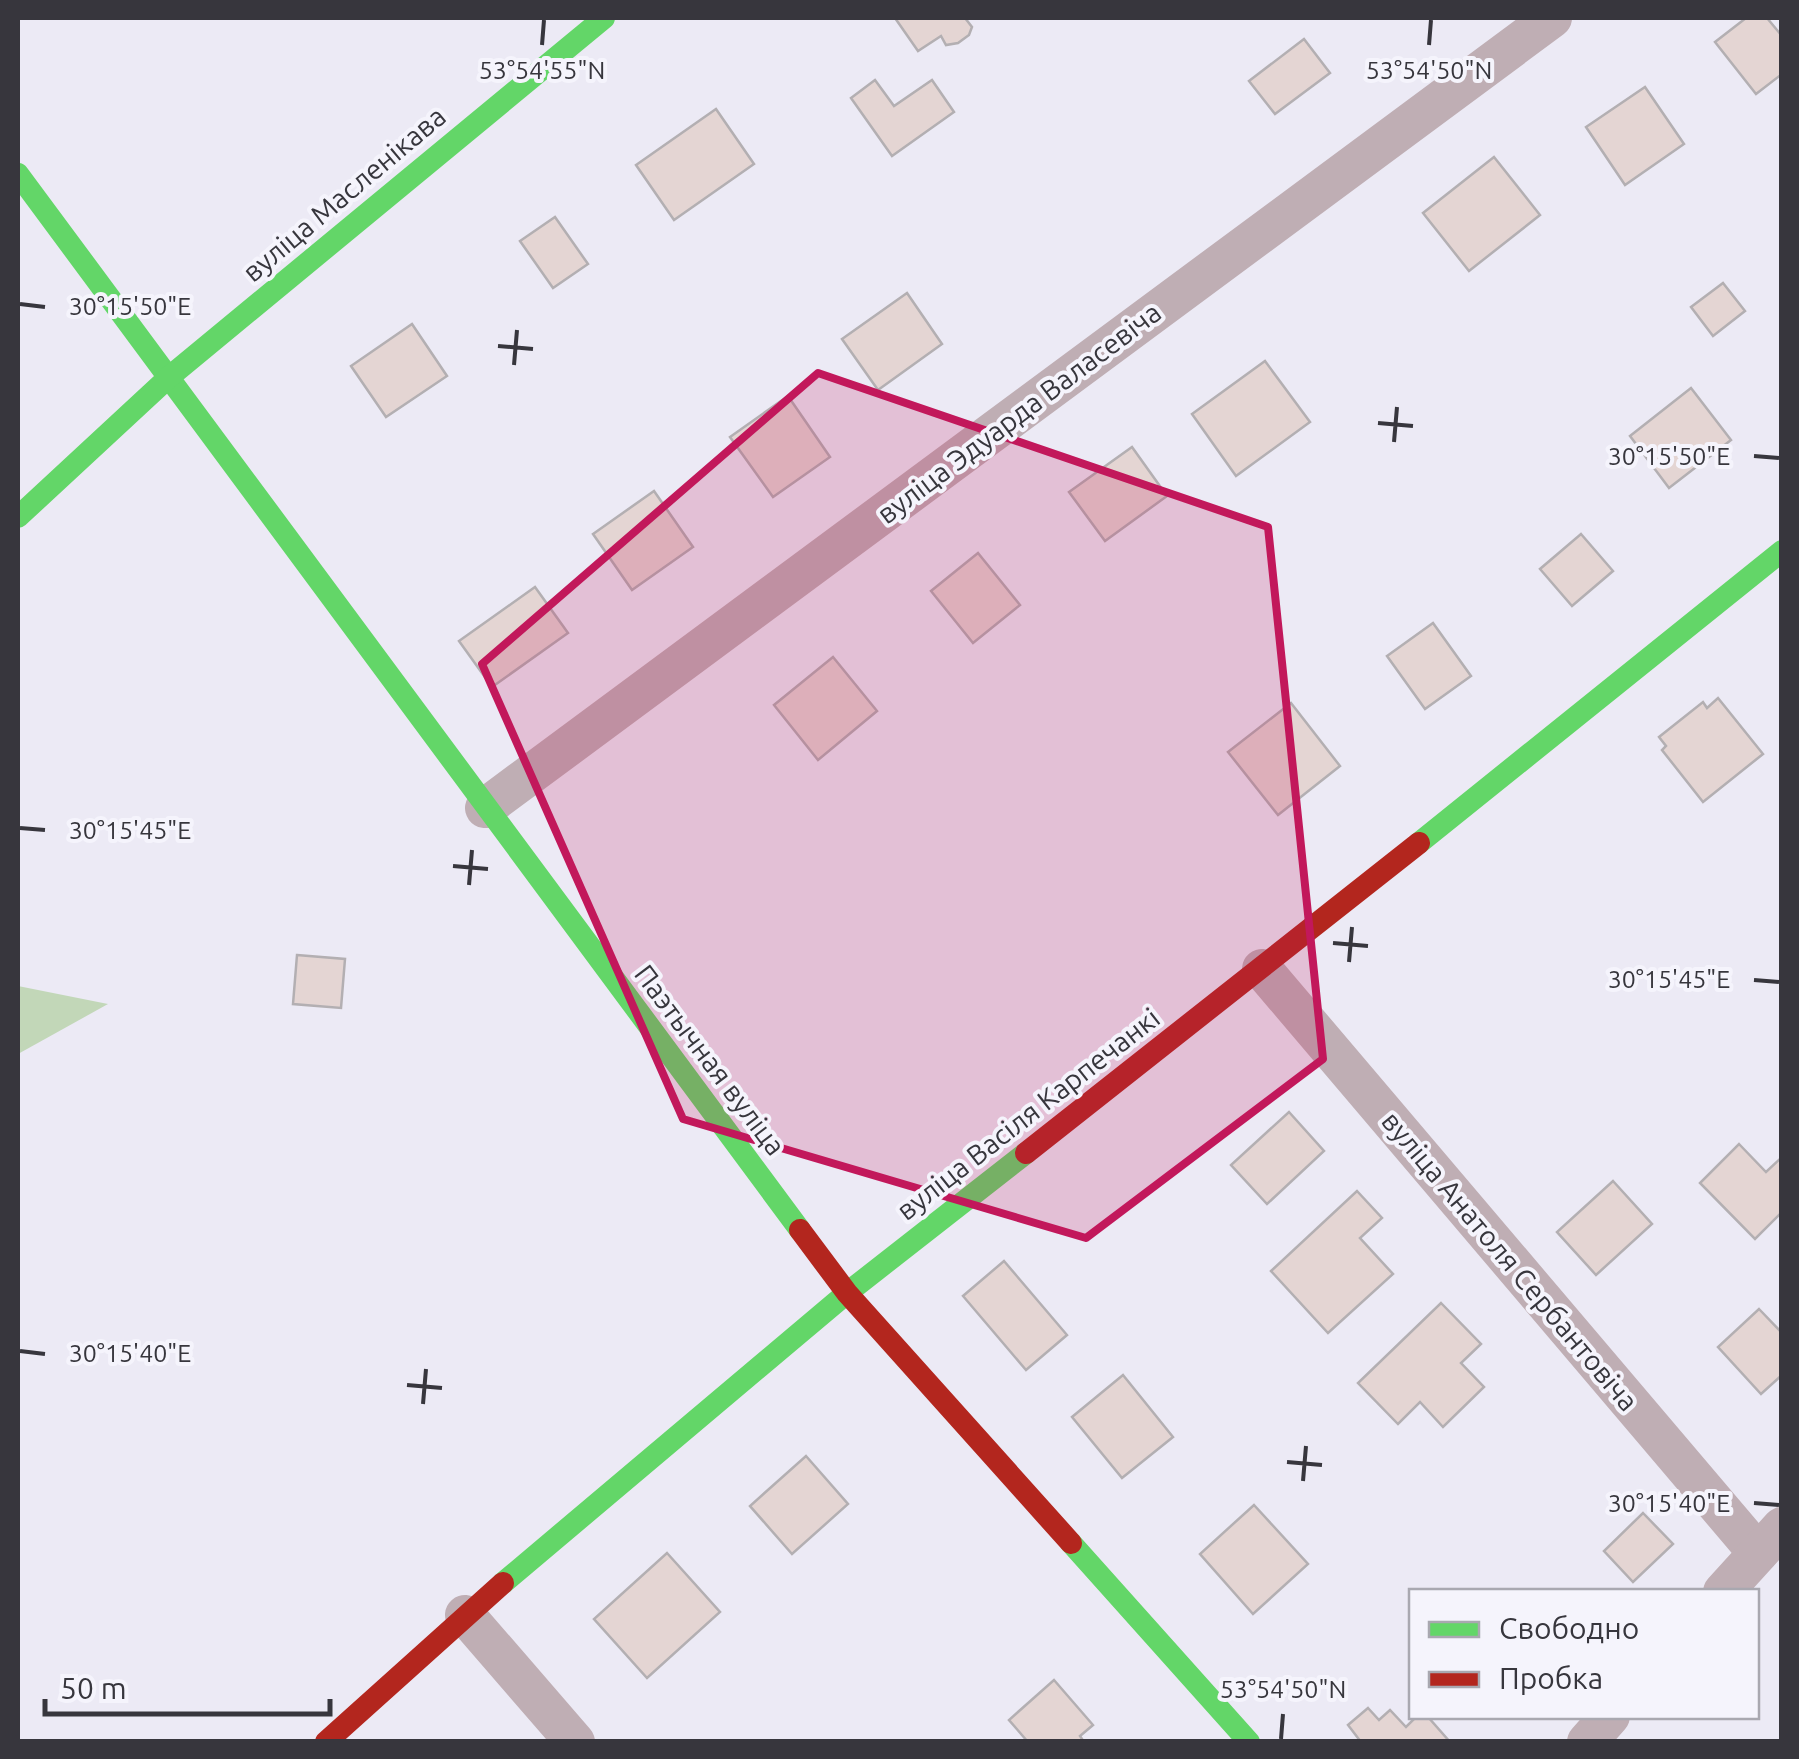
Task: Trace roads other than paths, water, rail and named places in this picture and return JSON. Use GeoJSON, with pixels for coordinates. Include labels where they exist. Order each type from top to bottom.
{"type":"FeatureCollection","features":[{"type":"Feature","properties":{"kind":"street","name":"вуліца Масленікава"},"geometry":{"type":"LineString","coordinates":[[18,517],[168,378],[604,18]]}},
{"type":"Feature","properties":{"kind":"street","name":"вуліца Эдуарда Валасевіча"},"geometry":{"type":"LineString","coordinates":[[486,808],[1552,18]]}},
{"type":"Feature","properties":{"kind":"street","name":"Паэтычная вуліца"},"geometry":{"type":"LineString","coordinates":[[18,174],[846,1294],[1248,1742]]}},
{"type":"Feature","properties":{"kind":"street","name":"вуліца Васіля Карпечанкі"},"geometry":{"type":"LineString","coordinates":[[326,1742],[465,1616],[846,1294],[1262,968],[1782,551]]}},
{"type":"Feature","properties":{"kind":"street","name":"вуліца Анатоля Сербантовіча"},"geometry":{"type":"LineString","coordinates":[[1262,968],[1770,1540]]}},
{"type":"Feature","properties":{"kind":"street"},"geometry":{"type":"LineString","coordinates":[[1726,1589],[1770,1540]]}},
{"type":"Feature","properties":{"kind":"street"},"geometry":{"type":"LineString","coordinates":[[465,1616],[575,1742]]}},
{"type":"Feature","properties":{"kind":"street"},"geometry":{"type":"LineString","coordinates":[[1588,1742],[1607,1719]]}}]}
